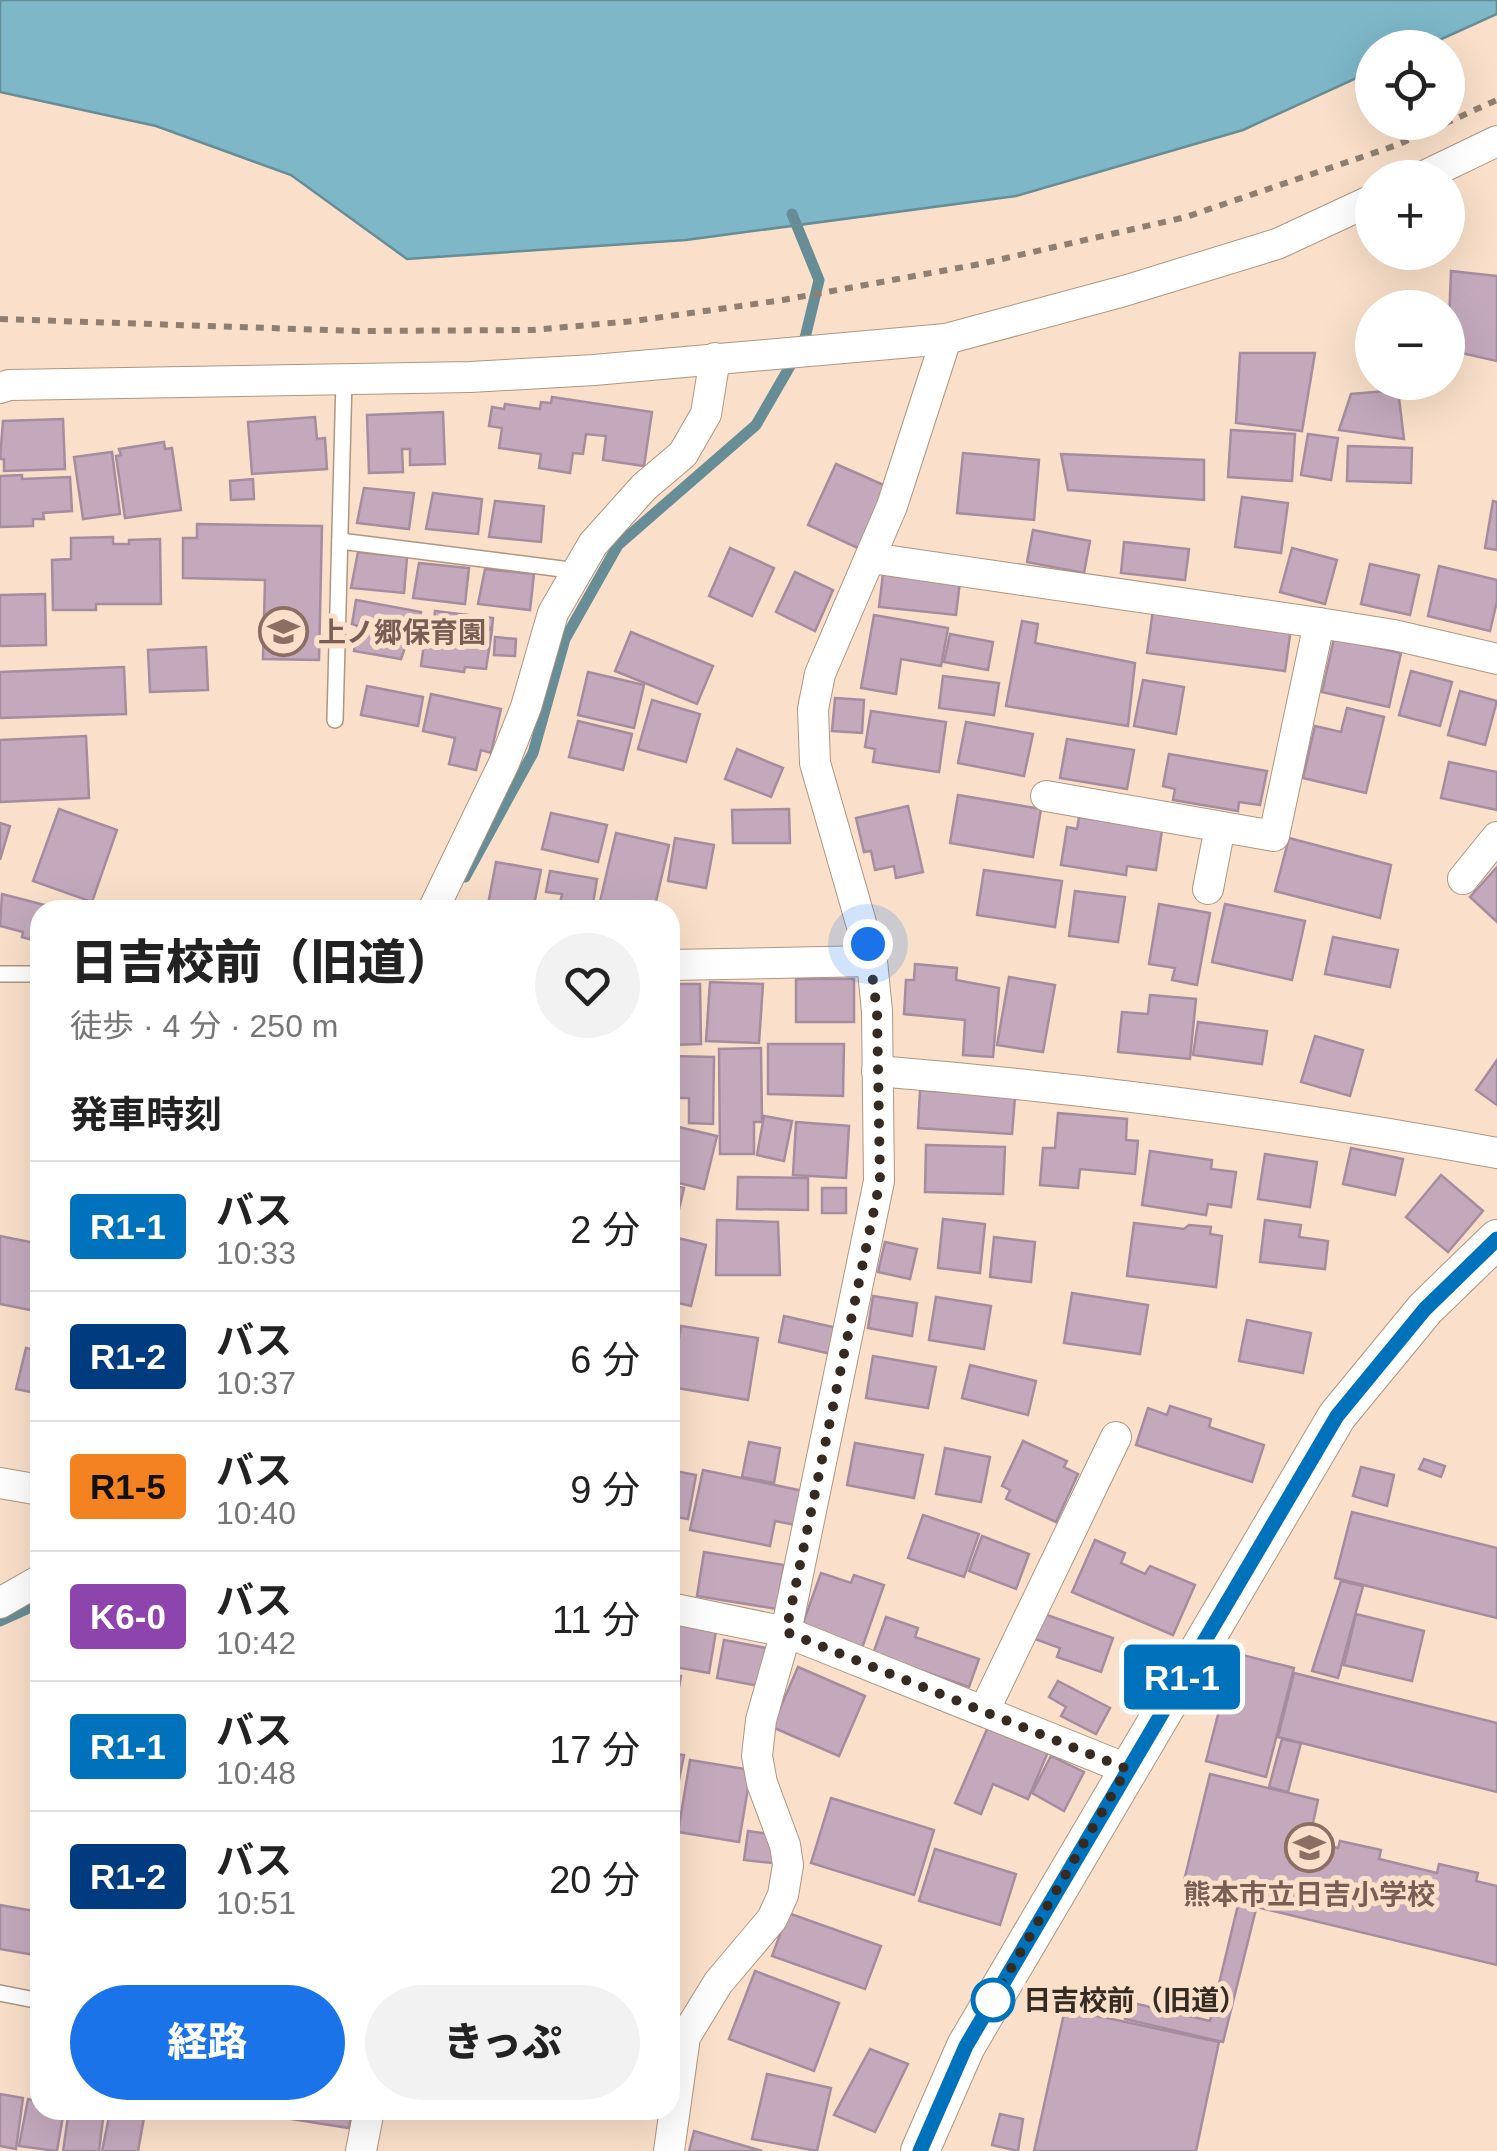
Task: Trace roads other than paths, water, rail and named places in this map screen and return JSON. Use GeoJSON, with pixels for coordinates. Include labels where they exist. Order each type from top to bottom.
{"type":"FeatureCollection","features":[{"type":"Feature","properties":{"kind":"street"},"geometry":{"type":"LineString","coordinates":[[1457,160],[1497,141]]}},
{"type":"Feature","properties":{"kind":"street"},"geometry":{"type":"LineString","coordinates":[[0,388],[576,371],[946,339],[1277,244],[1355,208]]}},
{"type":"Feature","properties":{"kind":"street"},"geometry":{"type":"LineString","coordinates":[[680,2073],[685,2038],[718,1983],[772,1919],[784,1895],[786,1845],[762,1783],[757,1756],[760,1720],[786,1632],[877,1199],[880,1163],[872,962],[822,794],[812,734],[813,709],[820,674],[892,506],[946,339]]}},
{"type":"Feature","properties":{"kind":"street"},"geometry":{"type":"LineString","coordinates":[[438,900],[504,764],[526,708],[553,613],[593,544],[644,487],[683,454],[706,414],[715,358]]}},
{"type":"Feature","properties":{"kind":"street"},"geometry":{"type":"LineString","coordinates":[[871,558],[1320,623],[1497,659]]}},
{"type":"Feature","properties":{"kind":"street"},"geometry":{"type":"LineString","coordinates":[[1046,796],[1274,836],[1320,623]]}},
{"type":"Feature","properties":{"kind":"street"},"geometry":{"type":"LineString","coordinates":[[1208,889],[1220,827]]}},
{"type":"Feature","properties":{"kind":"street"},"geometry":{"type":"LineString","coordinates":[[1463,879],[1497,837]]}},
{"type":"Feature","properties":{"kind":"street"},"geometry":{"type":"LineString","coordinates":[[680,964],[872,962]]}},
{"type":"Feature","properties":{"kind":"street"},"geometry":{"type":"LineString","coordinates":[[878,1071],[1046,1085],[1382,1132],[1497,1153]]}},
{"type":"Feature","properties":{"kind":"street"},"geometry":{"type":"LineString","coordinates":[[920,2151],[966,2046],[1337,1416],[1425,1309],[1497,1239]]}},
{"type":"Feature","properties":{"kind":"street"},"geometry":{"type":"LineString","coordinates":[[984,1711],[1116,1437]]}},
{"type":"Feature","properties":{"kind":"street"},"geometry":{"type":"LineString","coordinates":[[0,1482],[30,1488]]}},
{"type":"Feature","properties":{"kind":"street"},"geometry":{"type":"LineString","coordinates":[[0,1603],[30,1586]]}},
{"type":"Feature","properties":{"kind":"street"},"geometry":{"type":"LineString","coordinates":[[680,1610],[786,1632],[1127,1769]]}},
{"type":"Feature","properties":{"kind":"street"},"geometry":{"type":"LineString","coordinates":[[362,2151],[367,2120]]}},
{"type":"Feature","properties":{"kind":"street"},"geometry":{"type":"LineString","coordinates":[[669,2151],[673,2120]]}},
{"type":"Feature","properties":{"kind":"lane"},"geometry":{"type":"LineString","coordinates":[[335,720],[344,380]]}},
{"type":"Feature","properties":{"kind":"lane"},"geometry":{"type":"LineString","coordinates":[[340,541],[578,571]]}},
{"type":"Feature","properties":{"kind":"lane"},"geometry":{"type":"LineString","coordinates":[[0,974],[30,974]]}},
{"type":"Feature","properties":{"kind":"lane"},"geometry":{"type":"LineString","coordinates":[[0,1993],[30,1998]]}},
{"type":"Feature","properties":{"kind":"water"},"geometry":{"type":"Polygon","coordinates":[[[0,0],[1497,0],[1497,14],[1462,30],[1355,30],[1355,79],[1243,130],[1016,196],[686,240],[407,259],[291,175],[156,126],[0,92],[0,0]]]}},
{"type":"Feature","properties":{"kind":"waterway"},"geometry":{"type":"LineString","coordinates":[[465,877],[533,753],[565,639],[618,545],[756,425],[804,342],[819,280],[792,214]]}},
{"type":"Feature","properties":{"kind":"waterway"},"geometry":{"type":"LineString","coordinates":[[0,1621],[30,1608]]}},
{"type":"Feature","properties":{"kind":"place","name":"上ノ郷保育園"},"geometry":{"type":"Point","coordinates":[283,632]}},
{"type":"Feature","properties":{"kind":"place","name":"熊本市立日吉小学校"},"geometry":{"type":"Point","coordinates":[1309,1847]}},
{"type":"Feature","properties":{"kind":"place","name":"日吉校前（旧道）"},"geometry":{"type":"Point","coordinates":[993,2000]}}]}
